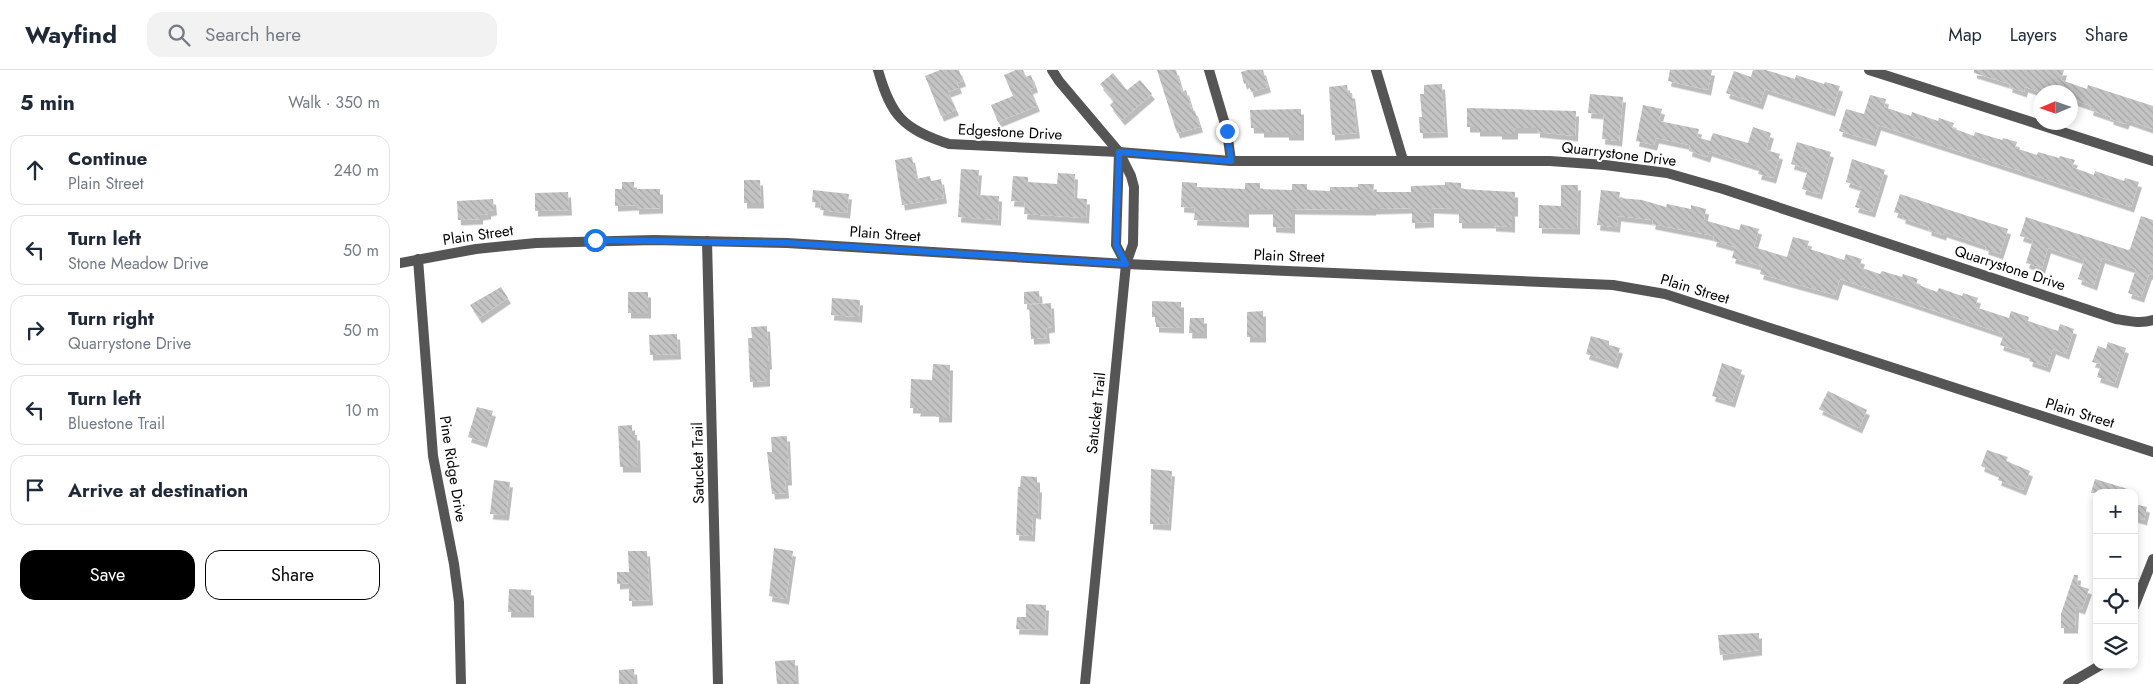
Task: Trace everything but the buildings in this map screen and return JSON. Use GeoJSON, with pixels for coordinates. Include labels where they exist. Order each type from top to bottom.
{"type":"FeatureCollection","features":[{"type":"Feature","properties":{"kind":"street","name":"Edgestone Drive"},"geometry":{"type":"LineString","coordinates":[[878,70],[885,95],[901,121],[926,136],[949,144],[1119,152]]}},
{"type":"Feature","properties":{"kind":"street","name":"Satucket Trail"},"geometry":{"type":"LineString","coordinates":[[1052,70],[1059,81],[1119,152],[1131,176],[1134,187],[1133,244],[1126,264],[1085,684]]}},
{"type":"Feature","properties":{"kind":"street"},"geometry":{"type":"LineString","coordinates":[[1209,70],[1225,123],[1231,161]]}},
{"type":"Feature","properties":{"kind":"street"},"geometry":{"type":"LineString","coordinates":[[1376,70],[1403,160]]}},
{"type":"Feature","properties":{"kind":"street"},"geometry":{"type":"LineString","coordinates":[[1869,70],[2153,160]]}},
{"type":"Feature","properties":{"kind":"street","name":"Quarrystone Drive"},"geometry":{"type":"LineString","coordinates":[[1119,152],[1231,161],[1550,161],[1605,165],[1667,173],[1723,189],[2116,319],[2130,322],[2153,320]]}},
{"type":"Feature","properties":{"kind":"street"},"geometry":{"type":"LineString","coordinates":[[1119,152],[1116,245],[1126,264]]}},
{"type":"Feature","properties":{"kind":"street","name":"Plain Street"},"geometry":{"type":"LineString","coordinates":[[400,263],[418,258],[476,249],[536,243],[605,240],[707,241],[863,247],[1126,264],[1574,282],[1647,290],[2153,452]]}},
{"type":"Feature","properties":{"kind":"street","name":"Satucket Trail"},"geometry":{"type":"LineString","coordinates":[[707,241],[718,684]]}},
{"type":"Feature","properties":{"kind":"street","name":"Pine Ridge Drive"},"geometry":{"type":"LineString","coordinates":[[418,258],[433,456],[454,564],[459,602],[461,684]]}},
{"type":"Feature","properties":{"kind":"street"},"geometry":{"type":"LineString","coordinates":[[2138,597],[2153,558]]}},
{"type":"Feature","properties":{"kind":"street"},"geometry":{"type":"LineString","coordinates":[[2068,684],[2094,669]]}},
{"type":"Feature","properties":{"kind":"route"},"geometry":{"type":"LineString","coordinates":[[595,240],[788,243],[1126,264],[1116,245],[1119,152],[1231,161],[1227,131]]}}]}
